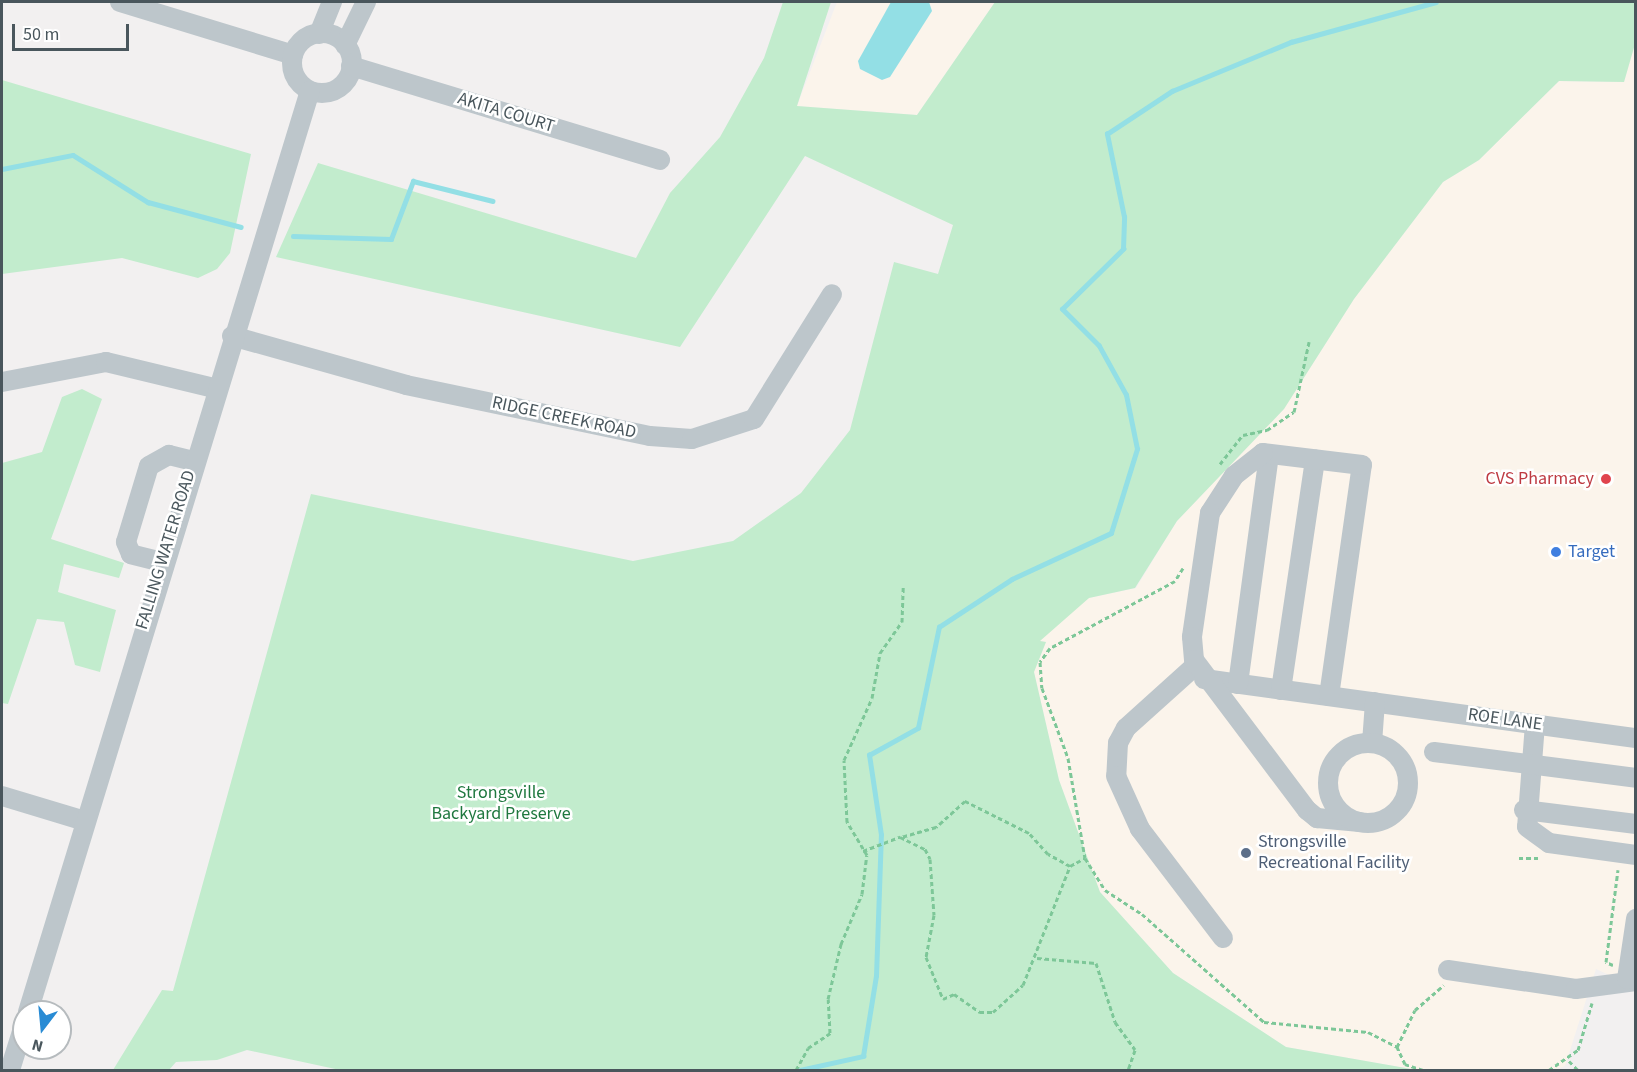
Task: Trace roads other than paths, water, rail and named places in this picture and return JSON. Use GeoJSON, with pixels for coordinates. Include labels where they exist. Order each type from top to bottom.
{"type":"FeatureCollection","features":[{"type":"Feature","properties":{"kind":"street"},"geometry":{"type":"LineString","coordinates":[[120,2],[174,10],[293,55]]}},
{"type":"Feature","properties":{"kind":"street"},"geometry":{"type":"LineString","coordinates":[[319,34],[332,2]]}},
{"type":"Feature","properties":{"kind":"street"},"geometry":{"type":"LineString","coordinates":[[345,45],[319,34],[301,41],[293,55],[295,78],[310,91],[338,88],[351,66],[345,45],[366,2]]}},
{"type":"Feature","properties":{"kind":"street","name":"AKITA COURT"},"geometry":{"type":"LineString","coordinates":[[351,66],[660,159]]}},
{"type":"Feature","properties":{"kind":"street","name":"FALLING WATER ROAD"},"geometry":{"type":"LineString","coordinates":[[32,1000],[214,388],[310,91]]}},
{"type":"Feature","properties":{"kind":"street","name":"RIDGE CREEK ROAD"},"geometry":{"type":"LineString","coordinates":[[232,336],[406,385],[650,436],[692,439],[754,419],[832,294]]}},
{"type":"Feature","properties":{"kind":"street"},"geometry":{"type":"LineString","coordinates":[[2,381],[106,362],[214,388]]}},
{"type":"Feature","properties":{"kind":"street"},"geometry":{"type":"LineString","coordinates":[[1238,684],[1269,454]]}},
{"type":"Feature","properties":{"kind":"street"},"geometry":{"type":"LineString","coordinates":[[1329,696],[1362,465],[1269,454],[1248,460],[1210,513],[1192,637],[1200,672],[1307,810],[1317,818],[1360,822],[1391,816],[1407,789],[1399,759],[1372,743],[1345,750],[1329,772],[1331,800],[1343,814],[1360,822]]}},
{"type":"Feature","properties":{"kind":"street"},"geometry":{"type":"LineString","coordinates":[[162,562],[131,554],[126,542],[149,466],[169,455],[193,461]]}},
{"type":"Feature","properties":{"kind":"street"},"geometry":{"type":"LineString","coordinates":[[1281,690],[1315,459]]}},
{"type":"Feature","properties":{"kind":"street"},"geometry":{"type":"LineString","coordinates":[[1200,672],[1126,728],[1118,743],[1116,777],[1140,829],[1223,938]]}},
{"type":"Feature","properties":{"kind":"street","name":"ROE LANE"},"geometry":{"type":"LineString","coordinates":[[1200,672],[1238,684],[1635,738]]}},
{"type":"Feature","properties":{"kind":"street"},"geometry":{"type":"LineString","coordinates":[[1372,743],[1375,702]]}},
{"type":"Feature","properties":{"kind":"street"},"geometry":{"type":"LineString","coordinates":[[1535,724],[1524,810],[1527,827],[1549,843],[1635,855]]}},
{"type":"Feature","properties":{"kind":"street"},"geometry":{"type":"LineString","coordinates":[[1434,752],[1635,778]]}},
{"type":"Feature","properties":{"kind":"street"},"geometry":{"type":"LineString","coordinates":[[2,796],[85,820]]}},
{"type":"Feature","properties":{"kind":"street"},"geometry":{"type":"LineString","coordinates":[[1524,810],[1635,824]]}},
{"type":"Feature","properties":{"kind":"street"},"geometry":{"type":"LineString","coordinates":[[1448,970],[1576,989],[1628,976],[1635,919]]}},
{"type":"Feature","properties":{"kind":"water"},"geometry":{"type":"Polygon","coordinates":[[[891,2],[929,2],[932,11],[890,77],[882,80],[860,69],[858,61],[891,2]]]}},
{"type":"Feature","properties":{"kind":"waterway"},"geometry":{"type":"LineString","coordinates":[[800,1070],[863,1056],[876,976],[881,835],[869,755],[918,728],[939,627],[1012,579],[1111,533],[1137,449],[1126,395],[1099,346],[1062,309],[1123,249],[1124,217],[1107,134],[1172,91],[1291,42],[1436,2]]}},
{"type":"Feature","properties":{"kind":"waterway"},"geometry":{"type":"LineString","coordinates":[[2,169],[73,155],[148,202],[241,227]]}},
{"type":"Feature","properties":{"kind":"waterway"},"geometry":{"type":"LineString","coordinates":[[293,236],[391,239],[413,181],[493,201]]}},
{"type":"Feature","properties":{"kind":"place","name":"CVS Pharmacy"},"geometry":{"type":"Point","coordinates":[1606,479]}},
{"type":"Feature","properties":{"kind":"place","name":"Target"},"geometry":{"type":"Point","coordinates":[1556,552]}},
{"type":"Feature","properties":{"kind":"place","name":"Strongsville Recreational Facility"},"geometry":{"type":"Point","coordinates":[1246,853]}},
{"type":"Feature","properties":{"kind":"park label","name":"Strongsville Backyard Preserve"},"geometry":{"type":"Point","coordinates":[501,804]}}]}
